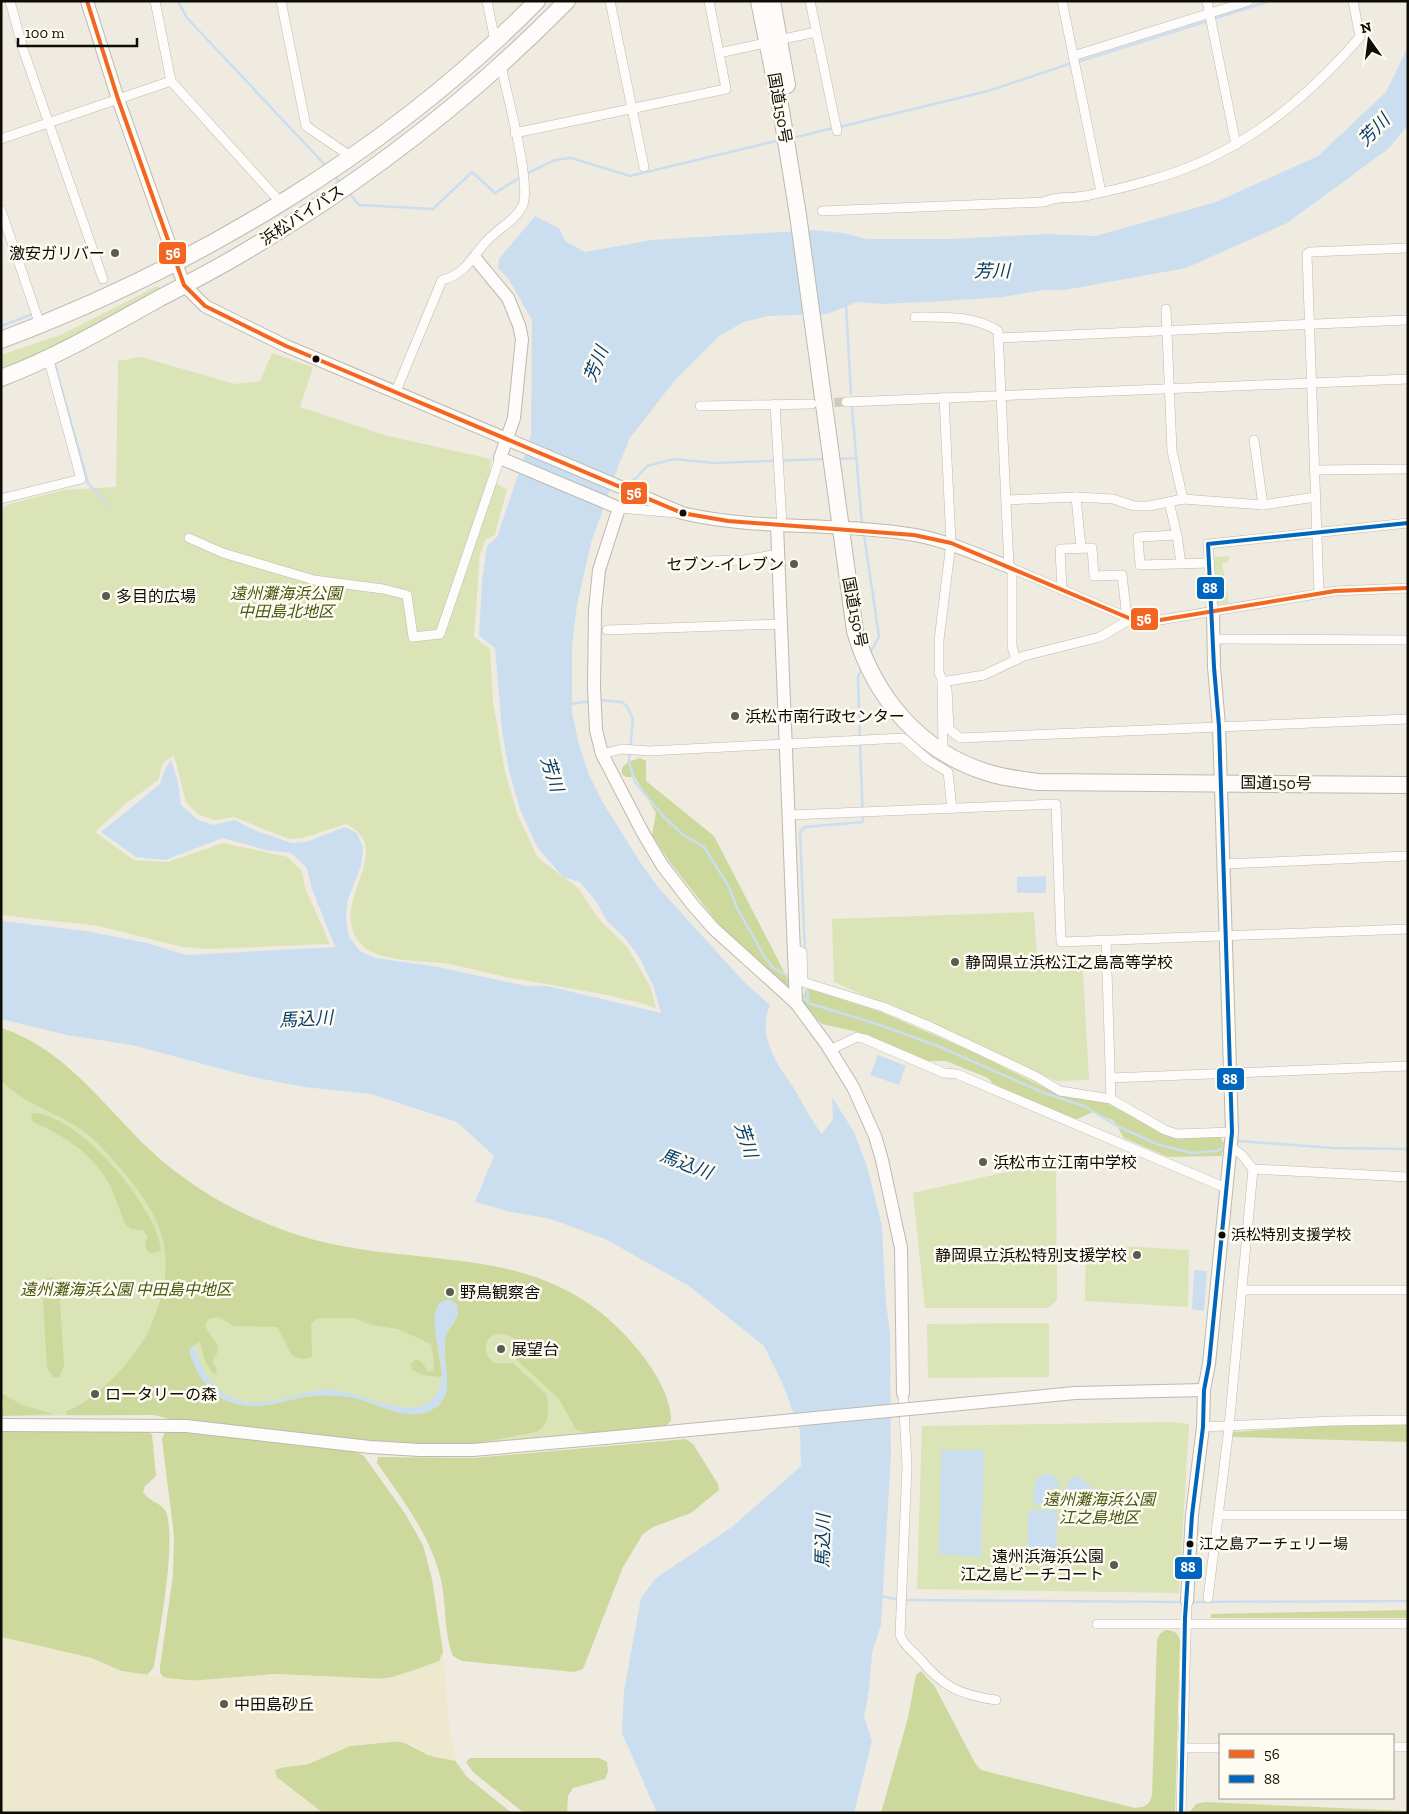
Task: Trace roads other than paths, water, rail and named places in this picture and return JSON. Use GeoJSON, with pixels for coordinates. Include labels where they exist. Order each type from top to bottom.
{"type":"FeatureCollection","features":[{"type":"Feature","properties":{"kind":"highway","name":"浜松バイパス"},"geometry":{"type":"LineString","coordinates":[[1,340],[130,285],[282,204],[416,108],[495,41],[537,1]]}},
{"type":"Feature","properties":{"kind":"highway","name":"浜松バイパス"},"geometry":{"type":"LineString","coordinates":[[1,378],[122,321],[246,251],[334,194],[396,150],[501,65],[568,1]]}},
{"type":"Feature","properties":{"kind":"highway","name":"国道150号"},"geometry":{"type":"LineString","coordinates":[[759,1],[773,42]]}},
{"type":"Feature","properties":{"kind":"highway","name":"国道150号"},"geometry":{"type":"LineString","coordinates":[[772,1],[773,42],[855,630],[861,651],[880,689],[901,718],[934,747],[989,774],[1038,782],[1408,785]]}},
{"type":"Feature","properties":{"kind":"street"},"geometry":{"type":"LineString","coordinates":[[10,1],[23,49],[103,279]]}},
{"type":"Feature","properties":{"kind":"street"},"geometry":{"type":"LineString","coordinates":[[87,1],[118,99],[184,285],[205,306],[286,346],[682,513],[705,519],[914,535],[951,543],[1129,618],[1160,620],[1319,594],[1408,588]]}},
{"type":"Feature","properties":{"kind":"street"},"geometry":{"type":"LineString","coordinates":[[155,1],[171,81],[282,204]]}},
{"type":"Feature","properties":{"kind":"street"},"geometry":{"type":"LineString","coordinates":[[281,1],[306,126],[346,159]]}},
{"type":"Feature","properties":{"kind":"street"},"geometry":{"type":"LineString","coordinates":[[487,1],[495,41]]}},
{"type":"Feature","properties":{"kind":"street"},"geometry":{"type":"LineString","coordinates":[[610,1],[644,167]]}},
{"type":"Feature","properties":{"kind":"street"},"geometry":{"type":"LineString","coordinates":[[515,133],[726,89],[709,1]]}},
{"type":"Feature","properties":{"kind":"street"},"geometry":{"type":"LineString","coordinates":[[810,1],[836,127]]}},
{"type":"Feature","properties":{"kind":"street"},"geometry":{"type":"LineString","coordinates":[[1062,1],[1100,192]]}},
{"type":"Feature","properties":{"kind":"street"},"geometry":{"type":"LineString","coordinates":[[1207,1],[1236,145]]}},
{"type":"Feature","properties":{"kind":"street"},"geometry":{"type":"LineString","coordinates":[[1074,56],[1249,1]]}},
{"type":"Feature","properties":{"kind":"street"},"geometry":{"type":"LineString","coordinates":[[822,211],[1044,202],[1051,198],[1084,196],[1147,182],[1190,167],[1236,145],[1298,102],[1328,74],[1360,37],[1353,1]]}},
{"type":"Feature","properties":{"kind":"street"},"geometry":{"type":"LineString","coordinates":[[719,53],[816,32]]}},
{"type":"Feature","properties":{"kind":"street"},"geometry":{"type":"LineString","coordinates":[[396,391],[442,280],[452,278],[475,258],[484,244],[507,225],[521,209],[526,199],[523,170],[501,65]]}},
{"type":"Feature","properties":{"kind":"street"},"geometry":{"type":"LineString","coordinates":[[1,139],[171,81]]}},
{"type":"Feature","properties":{"kind":"street"},"geometry":{"type":"LineString","coordinates":[[1,210],[40,325]]}},
{"type":"Feature","properties":{"kind":"street"},"geometry":{"type":"LineString","coordinates":[[1319,594],[1306,254],[1310,252],[1408,248]]}},
{"type":"Feature","properties":{"kind":"street"},"geometry":{"type":"LineString","coordinates":[[189,538],[223,553],[314,580],[384,589],[407,595],[413,637],[440,634],[500,458],[509,440],[514,418],[522,339],[520,325],[508,298],[475,258]]}},
{"type":"Feature","properties":{"kind":"street"},"geometry":{"type":"LineString","coordinates":[[1166,309],[1172,451],[1183,499]]}},
{"type":"Feature","properties":{"kind":"street"},"geometry":{"type":"LineString","coordinates":[[915,316],[969,318],[998,331],[1012,646],[1016,660]]}},
{"type":"Feature","properties":{"kind":"street"},"geometry":{"type":"LineString","coordinates":[[998,338],[1408,320]]}},
{"type":"Feature","properties":{"kind":"street"},"geometry":{"type":"LineString","coordinates":[[1,499],[81,479],[48,357]]}},
{"type":"Feature","properties":{"kind":"street"},"geometry":{"type":"LineString","coordinates":[[846,402],[1408,379]]}},
{"type":"Feature","properties":{"kind":"street"},"geometry":{"type":"LineString","coordinates":[[944,397],[951,543],[939,640],[939,673],[947,689],[949,729],[960,738],[1408,719]]}},
{"type":"Feature","properties":{"kind":"street"},"geometry":{"type":"LineString","coordinates":[[775,404],[781,624],[796,1003]]}},
{"type":"Feature","properties":{"kind":"street"},"geometry":{"type":"LineString","coordinates":[[700,406],[812,404]]}},
{"type":"Feature","properties":{"kind":"street"},"geometry":{"type":"LineString","coordinates":[[1254,440],[1262,505]]}},
{"type":"Feature","properties":{"kind":"street"},"geometry":{"type":"LineString","coordinates":[[500,458],[618,508],[682,513]]}},
{"type":"Feature","properties":{"kind":"street"},"geometry":{"type":"LineString","coordinates":[[1314,470],[1408,468]]}},
{"type":"Feature","properties":{"kind":"street"},"geometry":{"type":"LineString","coordinates":[[1006,500],[1076,497],[1113,499],[1134,506],[1183,499],[1262,505],[1315,497]]}},
{"type":"Feature","properties":{"kind":"street"},"geometry":{"type":"LineString","coordinates":[[1076,497],[1081,548]]}},
{"type":"Feature","properties":{"kind":"street"},"geometry":{"type":"LineString","coordinates":[[1169,502],[1177,535],[1181,564]]}},
{"type":"Feature","properties":{"kind":"street"},"geometry":{"type":"LineString","coordinates":[[618,508],[600,570],[595,610],[594,687],[596,730],[602,754],[662,865],[692,904],[714,928],[796,1003],[830,1050],[853,1087],[875,1136],[892,1206],[903,1266],[903,1393],[907,1466],[900,1627],[904,1643],[935,1678],[965,1694],[996,1700]]}},
{"type":"Feature","properties":{"kind":"street"},"geometry":{"type":"LineString","coordinates":[[1181,1813],[1185,1621],[1192,1515],[1203,1428],[1204,1390],[1209,1364],[1232,1132],[1220,782],[1220,726],[1208,544],[1316,531],[1408,523]]}},
{"type":"Feature","properties":{"kind":"street"},"geometry":{"type":"LineString","coordinates":[[1177,535],[1138,537],[1140,565],[1210,563]]}},
{"type":"Feature","properties":{"kind":"street"},"geometry":{"type":"LineString","coordinates":[[1062,590],[1060,549],[1092,548],[1094,576],[1122,575],[1129,618]]}},
{"type":"Feature","properties":{"kind":"street"},"geometry":{"type":"LineString","coordinates":[[705,560],[744,560],[779,554]]}},
{"type":"Feature","properties":{"kind":"street"},"geometry":{"type":"LineString","coordinates":[[942,682],[984,675],[1024,656],[1100,638],[1129,618]]}},
{"type":"Feature","properties":{"kind":"street"},"geometry":{"type":"LineString","coordinates":[[607,630],[781,624]]}},
{"type":"Feature","properties":{"kind":"street"},"geometry":{"type":"LineString","coordinates":[[1213,639],[1408,640]]}},
{"type":"Feature","properties":{"kind":"street"},"geometry":{"type":"LineString","coordinates":[[942,682],[943,744]]}},
{"type":"Feature","properties":{"kind":"street"},"geometry":{"type":"LineString","coordinates":[[602,754],[622,749],[649,751],[903,738],[928,760],[948,772],[949,809]]}},
{"type":"Feature","properties":{"kind":"street"},"geometry":{"type":"LineString","coordinates":[[945,776],[949,809]]}},
{"type":"Feature","properties":{"kind":"street"},"geometry":{"type":"LineString","coordinates":[[790,815],[1056,804],[1061,942],[1408,929]]}},
{"type":"Feature","properties":{"kind":"street"},"geometry":{"type":"LineString","coordinates":[[1223,864],[1408,856]]}},
{"type":"Feature","properties":{"kind":"street"},"geometry":{"type":"LineString","coordinates":[[1106,940],[1111,1099]]}},
{"type":"Feature","properties":{"kind":"street"},"geometry":{"type":"LineString","coordinates":[[794,949],[802,952],[803,982],[883,1007],[940,1031],[1037,1077],[1060,1091],[1111,1099],[1165,1130],[1177,1134],[1232,1132]]}},
{"type":"Feature","properties":{"kind":"street"},"geometry":{"type":"LineString","coordinates":[[830,1050],[857,1037],[944,1073],[956,1074],[1226,1188]]}},
{"type":"Feature","properties":{"kind":"street"},"geometry":{"type":"LineString","coordinates":[[1110,1078],[1408,1066]]}},
{"type":"Feature","properties":{"kind":"street"},"geometry":{"type":"LineString","coordinates":[[1208,1598],[1229,1427],[1243,1290],[1252,1169],[1242,1155],[1230,1146]]}},
{"type":"Feature","properties":{"kind":"street"},"geometry":{"type":"LineString","coordinates":[[1252,1169],[1408,1177]]}},
{"type":"Feature","properties":{"kind":"street"},"geometry":{"type":"LineString","coordinates":[[1243,1290],[1408,1290]]}},
{"type":"Feature","properties":{"kind":"street"},"geometry":{"type":"LineString","coordinates":[[1,1425],[170,1425],[420,1450],[473,1450],[1075,1393],[1204,1390]]}},
{"type":"Feature","properties":{"kind":"street"},"geometry":{"type":"LineString","coordinates":[[1203,1428],[1333,1421],[1408,1420]]}},
{"type":"Feature","properties":{"kind":"street"},"geometry":{"type":"LineString","coordinates":[[1219,1515],[1408,1515]]}},
{"type":"Feature","properties":{"kind":"street"},"geometry":{"type":"LineString","coordinates":[[1096,1624],[1185,1621],[1408,1624]]}},
{"type":"Feature","properties":{"kind":"street"},"geometry":{"type":"LineString","coordinates":[[1394,1747],[1408,1747]]}},
{"type":"Feature","properties":{"kind":"street"},"geometry":{"type":"LineString","coordinates":[[1183,1748],[1219,1748]]}},
{"type":"Feature","properties":{"kind":"water"},"geometry":{"type":"Polygon","coordinates":[[[1408,47],[1408,125],[1388,149],[1287,223],[1186,268],[1065,290],[1043,290],[1003,297],[945,301],[883,304],[857,302],[827,314],[768,316],[744,322],[719,336],[675,380],[630,438],[591,543],[577,605],[572,646],[572,712],[579,745],[589,775],[602,801],[658,887],[744,982],[770,1005],[766,1027],[770,1048],[780,1068],[822,1134],[833,1119],[832,1097],[854,1132],[867,1166],[882,1226],[886,1303],[890,1334],[891,1455],[881,1625],[872,1653],[869,1690],[864,1717],[872,1741],[854,1813],[657,1813],[622,1733],[624,1691],[641,1598],[656,1578],[732,1527],[801,1466],[800,1431],[784,1387],[764,1346],[689,1286],[605,1239],[551,1219],[511,1212],[475,1202],[494,1156],[457,1122],[371,1094],[304,1087],[248,1076],[132,1045],[67,1035],[1,1019],[1,921],[86,931],[147,943],[186,955],[335,947],[312,889],[307,868],[291,853],[266,850],[223,838],[165,860],[136,857],[101,832],[160,784],[166,767],[171,760],[178,782],[181,805],[198,820],[213,825],[235,820],[254,830],[292,843],[306,842],[345,827],[357,833],[363,848],[361,866],[347,902],[346,919],[349,937],[360,951],[375,958],[438,967],[526,986],[547,986],[661,1013],[653,985],[639,957],[624,937],[607,921],[596,901],[580,882],[563,877],[537,847],[520,809],[509,771],[502,730],[495,648],[479,636],[482,581],[487,546],[497,537],[531,436],[532,320],[508,278],[498,268],[499,259],[535,216],[559,228],[565,241],[585,252],[652,240],[814,230],[843,233],[867,239],[952,239],[1048,234],[1096,236],[1216,202],[1318,156],[1386,92],[1408,47]]]}},
{"type":"Feature","properties":{"kind":"water"},"geometry":{"type":"Polygon","coordinates":[[[1046,876],[1046,893],[1017,893],[1017,877],[1046,876]]]}},
{"type":"Feature","properties":{"kind":"water"},"geometry":{"type":"Polygon","coordinates":[[[878,1055],[906,1066],[899,1085],[870,1075],[878,1055]]]}},
{"type":"Feature","properties":{"kind":"water"},"geometry":{"type":"Polygon","coordinates":[[[1194,1270],[1207,1271],[1204,1311],[1192,1309],[1194,1270]]]}},
{"type":"Feature","properties":{"kind":"water"},"geometry":{"type":"Polygon","coordinates":[[[448,1299],[457,1304],[458,1314],[447,1333],[445,1342],[446,1390],[443,1399],[437,1406],[427,1412],[404,1414],[358,1399],[323,1395],[309,1396],[263,1406],[234,1403],[225,1400],[211,1390],[195,1368],[189,1351],[192,1346],[195,1347],[203,1370],[217,1388],[231,1397],[243,1401],[268,1402],[319,1390],[332,1390],[397,1406],[409,1408],[421,1406],[430,1401],[438,1391],[442,1379],[435,1315],[439,1303],[448,1299]]]}},
{"type":"Feature","properties":{"kind":"water"},"geometry":{"type":"Polygon","coordinates":[[[941,1450],[984,1450],[981,1557],[939,1554],[941,1450]]]}},
{"type":"Feature","properties":{"kind":"water"},"geometry":{"type":"Polygon","coordinates":[[[1051,1474],[1058,1480],[1058,1489],[1045,1489],[1046,1502],[1036,1506],[1033,1500],[1035,1480],[1041,1475],[1051,1474]]]}},
{"type":"Feature","properties":{"kind":"water"},"geometry":{"type":"Polygon","coordinates":[[[1072,1477],[1080,1477],[1096,1491],[1094,1496],[1097,1500],[1091,1507],[1082,1497],[1071,1503],[1064,1503],[1064,1490],[1072,1477]]]}},
{"type":"Feature","properties":{"kind":"water"},"geometry":{"type":"Polygon","coordinates":[[[1028,1510],[1057,1510],[1057,1552],[1028,1552],[1028,1510]]]}},
{"type":"Feature","properties":{"kind":"waterway"},"geometry":{"type":"LineString","coordinates":[[178,1],[187,18],[327,167]]}},
{"type":"Feature","properties":{"kind":"waterway"},"geometry":{"type":"LineString","coordinates":[[1213,19],[1270,1]]}},
{"type":"Feature","properties":{"kind":"waterway"},"geometry":{"type":"LineString","coordinates":[[1077,62],[1208,21]]}},
{"type":"Feature","properties":{"kind":"waterway"},"geometry":{"type":"LineString","coordinates":[[839,127],[988,91],[1072,63]]}},
{"type":"Feature","properties":{"kind":"waterway"},"geometry":{"type":"LineString","coordinates":[[793,138],[833,128]]}},
{"type":"Feature","properties":{"kind":"waterway"},"geometry":{"type":"LineString","coordinates":[[526,174],[555,160],[571,158],[630,176],[780,140]]}},
{"type":"Feature","properties":{"kind":"waterway"},"geometry":{"type":"LineString","coordinates":[[348,192],[359,205],[433,209],[472,172],[495,193],[521,177]]}},
{"type":"Feature","properties":{"kind":"waterway"},"geometry":{"type":"LineString","coordinates":[[334,175],[341,184]]}},
{"type":"Feature","properties":{"kind":"waterway"},"geometry":{"type":"LineString","coordinates":[[846,305],[851,394]]}},
{"type":"Feature","properties":{"kind":"waterway"},"geometry":{"type":"LineString","coordinates":[[1,326],[33,314]]}},
{"type":"Feature","properties":{"kind":"waterway"},"geometry":{"type":"LineString","coordinates":[[55,365],[88,483],[109,506]]}},
{"type":"Feature","properties":{"kind":"waterway"},"geometry":{"type":"LineString","coordinates":[[852,408],[862,524]]}},
{"type":"Feature","properties":{"kind":"waterway"},"geometry":{"type":"LineString","coordinates":[[838,459],[856,458]]}},
{"type":"Feature","properties":{"kind":"waterway"},"geometry":{"type":"LineString","coordinates":[[626,484],[636,478],[647,466],[674,459],[714,463],[825,459]]}},
{"type":"Feature","properties":{"kind":"waterway"},"geometry":{"type":"LineString","coordinates":[[864,534],[879,637],[870,653]]}},
{"type":"Feature","properties":{"kind":"waterway"},"geometry":{"type":"LineString","coordinates":[[860,738],[858,676],[862,669]]}},
{"type":"Feature","properties":{"kind":"waterway"},"geometry":{"type":"LineString","coordinates":[[598,700],[621,702],[627,706],[633,719],[629,762],[635,782],[663,816],[682,834],[704,847],[729,887],[737,908],[764,956],[773,968],[790,977]]}},
{"type":"Feature","properties":{"kind":"waterway"},"geometry":{"type":"LineString","coordinates":[[571,704],[590,701]]}},
{"type":"Feature","properties":{"kind":"waterway"},"geometry":{"type":"LineString","coordinates":[[805,952],[800,832],[805,827],[863,822],[860,743]]}},
{"type":"Feature","properties":{"kind":"waterway"},"geometry":{"type":"LineString","coordinates":[[807,985],[808,1001]]}},
{"type":"Feature","properties":{"kind":"waterway"},"geometry":{"type":"LineString","coordinates":[[800,992],[808,1003],[874,1023],[938,1046],[1044,1093],[1084,1106],[1119,1127],[1159,1145],[1192,1153],[1217,1151],[1225,1147]]}},
{"type":"Feature","properties":{"kind":"waterway"},"geometry":{"type":"LineString","coordinates":[[1235,1143],[1239,1141],[1333,1148],[1408,1149]]}},
{"type":"Feature","properties":{"kind":"waterway"},"geometry":{"type":"LineString","coordinates":[[880,1596],[899,1600]]}},
{"type":"Feature","properties":{"kind":"waterway"},"geometry":{"type":"LineString","coordinates":[[905,1600],[1184,1602]]}},
{"type":"Feature","properties":{"kind":"waterway"},"geometry":{"type":"LineString","coordinates":[[1190,1602],[1408,1601]]}},
{"type":"Feature","properties":{"kind":"tunnel"},"geometry":{"type":"LineString","coordinates":[[821,403],[846,402]]}},
{"type":"Feature","properties":{"kind":"place","name":"激安ガリバー"},"geometry":{"type":"Point","coordinates":[115,253]}},
{"type":"Feature","properties":{"kind":"place","name":"セブン-イレブン"},"geometry":{"type":"Point","coordinates":[794,564]}},
{"type":"Feature","properties":{"kind":"place","name":"多目的広場"},"geometry":{"type":"Point","coordinates":[106,596]}},
{"type":"Feature","properties":{"kind":"place","name":"浜松市南行政センター"},"geometry":{"type":"Point","coordinates":[735,716]}},
{"type":"Feature","properties":{"kind":"place","name":"静岡県立浜松江之島高等学校"},"geometry":{"type":"Point","coordinates":[955,962]}},
{"type":"Feature","properties":{"kind":"place","name":"浜松市立江南中学校"},"geometry":{"type":"Point","coordinates":[983,1162]}},
{"type":"Feature","properties":{"kind":"place","name":"浜松特別支援学校"},"geometry":{"type":"Point","coordinates":[1222,1235]}},
{"type":"Feature","properties":{"kind":"place","name":"静岡県立浜松特別支援学校"},"geometry":{"type":"Point","coordinates":[1137,1255]}},
{"type":"Feature","properties":{"kind":"place","name":"野鳥観察舎"},"geometry":{"type":"Point","coordinates":[450,1292]}},
{"type":"Feature","properties":{"kind":"place","name":"展望台"},"geometry":{"type":"Point","coordinates":[501,1349]}},
{"type":"Feature","properties":{"kind":"place","name":"ロータリーの森"},"geometry":{"type":"Point","coordinates":[95,1394]}},
{"type":"Feature","properties":{"kind":"place","name":"江之島アーチェリー場"},"geometry":{"type":"Point","coordinates":[1190,1544]}},
{"type":"Feature","properties":{"kind":"place","name":"遠州浜海浜公園 江之島ビーチコート"},"geometry":{"type":"Point","coordinates":[1114,1565]}},
{"type":"Feature","properties":{"kind":"place","name":"中田島砂丘"},"geometry":{"type":"Point","coordinates":[224,1704]}},
{"type":"Feature","properties":{"kind":"water label","name":"芳川"},"geometry":{"type":"Point","coordinates":[1374,130]}},
{"type":"Feature","properties":{"kind":"water label","name":"芳川"},"geometry":{"type":"Point","coordinates":[992,271]}},
{"type":"Feature","properties":{"kind":"water label","name":"芳川"},"geometry":{"type":"Point","coordinates":[596,364]}},
{"type":"Feature","properties":{"kind":"water label","name":"芳川"},"geometry":{"type":"Point","coordinates":[552,774]}},
{"type":"Feature","properties":{"kind":"water label","name":"馬込川"},"geometry":{"type":"Point","coordinates":[306,1019]}},
{"type":"Feature","properties":{"kind":"water label","name":"芳川"},"geometry":{"type":"Point","coordinates":[746,1140]}},
{"type":"Feature","properties":{"kind":"water label","name":"馬込川"},"geometry":{"type":"Point","coordinates":[686,1164]}},
{"type":"Feature","properties":{"kind":"water label","name":"馬込川"},"geometry":{"type":"Point","coordinates":[823,1541]}},
{"type":"Feature","properties":{"kind":"park label","name":"遠州灘海浜公園 中田島北地区"},"geometry":{"type":"Point","coordinates":[286,602]}},
{"type":"Feature","properties":{"kind":"park label","name":"遠州灘海浜公園 中田島中地区"},"geometry":{"type":"Point","coordinates":[126,1289]}},
{"type":"Feature","properties":{"kind":"park label","name":"遠州灘海浜公園 江之島地区"},"geometry":{"type":"Point","coordinates":[1099,1508]}}]}
